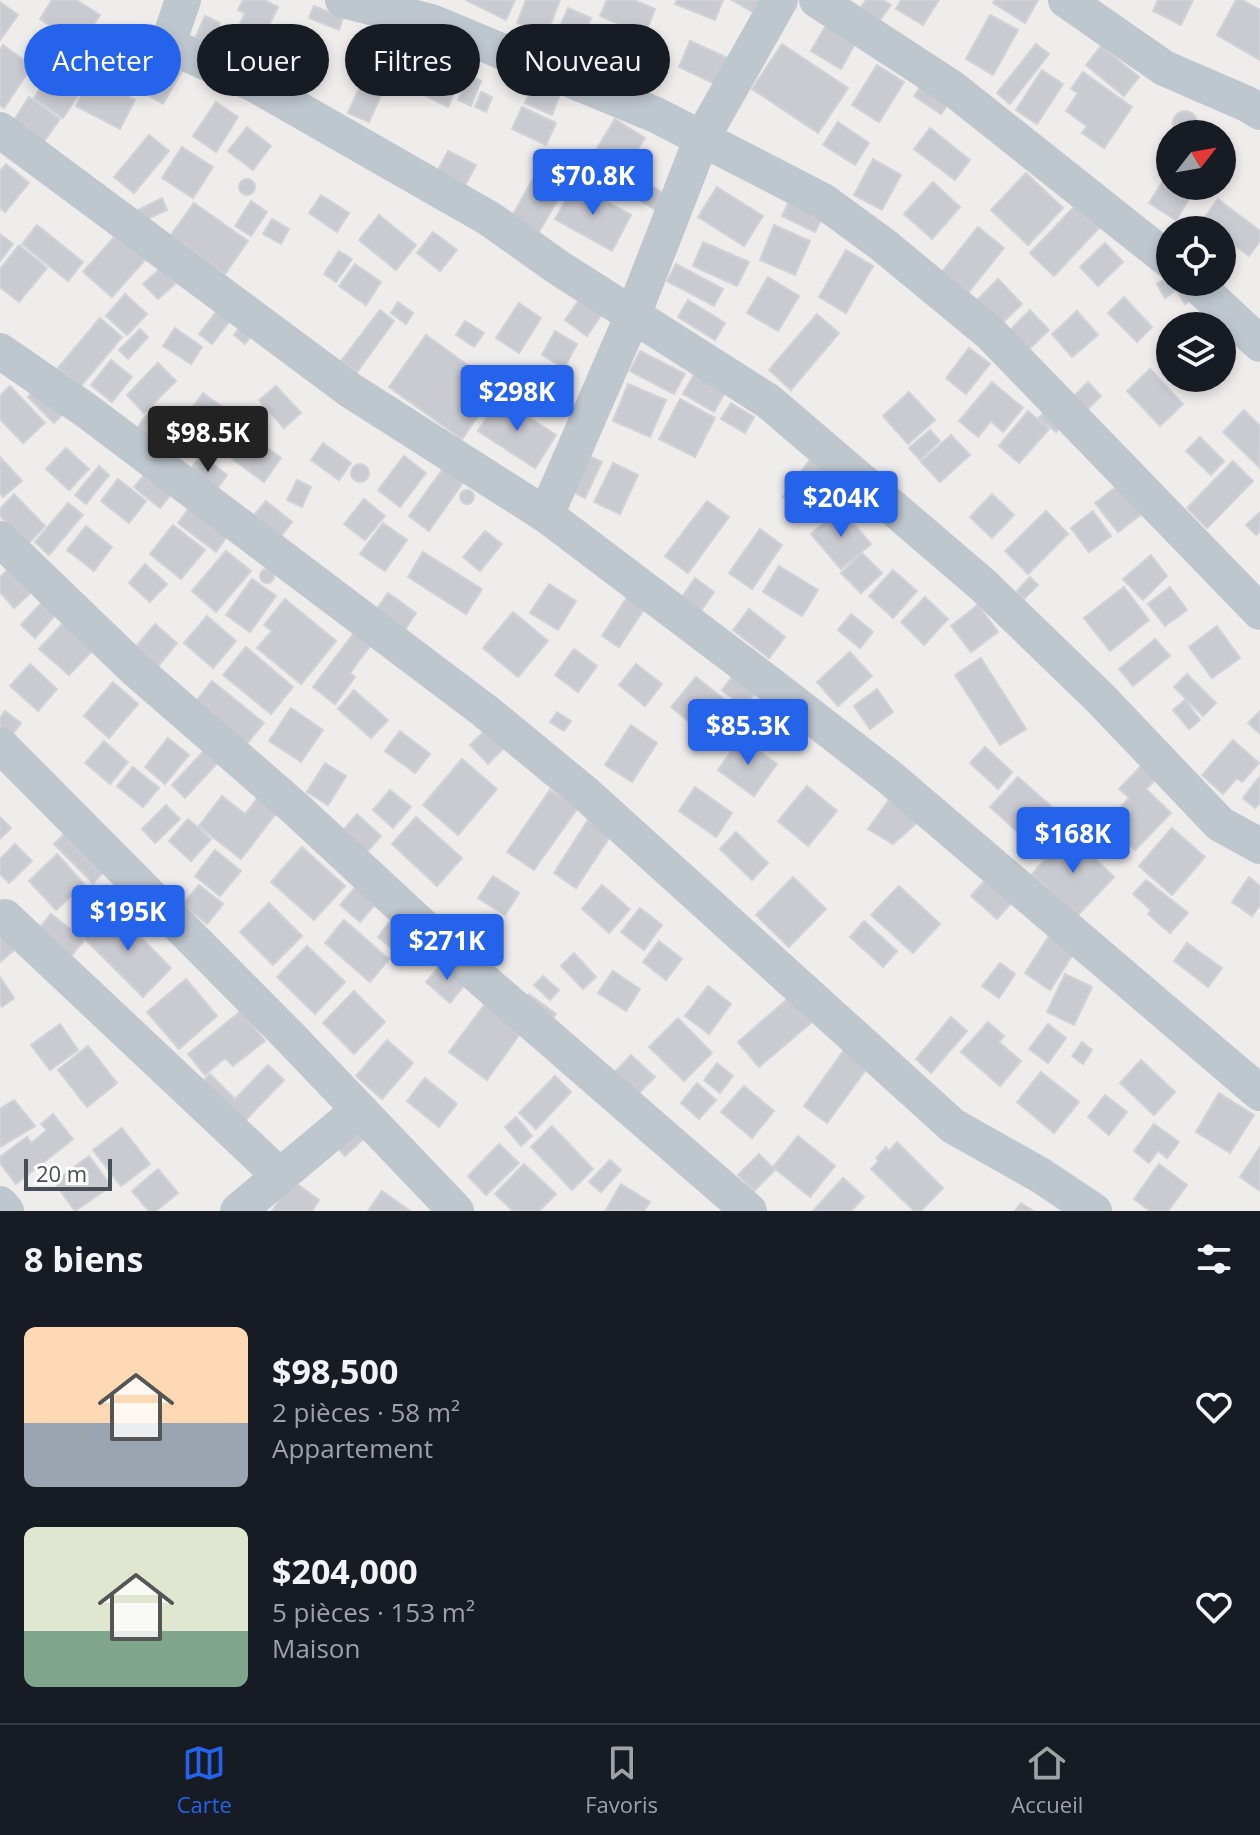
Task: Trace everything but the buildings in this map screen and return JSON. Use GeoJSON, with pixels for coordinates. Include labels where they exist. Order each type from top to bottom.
{"type":"FeatureCollection","features":[{"type":"Feature","properties":{"kind":"street"},"geometry":{"type":"LineString","coordinates":[[183,0],[170,38],[179,50],[254,84],[490,219],[768,401],[983,585],[1100,698],[1220,824],[1260,846]]}},
{"type":"Feature","properties":{"kind":"street"},"geometry":{"type":"LineString","coordinates":[[343,0],[431,22],[656,115],[823,201],[882,244],[990,333],[1260,612]]}},
{"type":"Feature","properties":{"kind":"street"},"geometry":{"type":"LineString","coordinates":[[546,515],[633,315],[702,138],[780,0]]}},
{"type":"Feature","properties":{"kind":"street"},"geometry":{"type":"LineString","coordinates":[[817,0],[952,88],[1156,250]]}},
{"type":"Feature","properties":{"kind":"street"},"geometry":{"type":"LineString","coordinates":[[1066,0],[1164,68],[1260,112]]}},
{"type":"Feature","properties":{"kind":"street"},"geometry":{"type":"LineString","coordinates":[[0,130],[350,390],[546,515],[771,685],[888,776],[1260,1093]]}},
{"type":"Feature","properties":{"kind":"street"},"geometry":{"type":"LineString","coordinates":[[1209,296],[1260,344]]}},
{"type":"Feature","properties":{"kind":"street"},"geometry":{"type":"LineString","coordinates":[[0,351],[87,411],[496,720],[586,794],[953,1126],[1040,1175],[1094,1211]]}},
{"type":"Feature","properties":{"kind":"street"},"geometry":{"type":"LineString","coordinates":[[0,539],[136,670],[295,808],[446,948],[749,1211]]}},
{"type":"Feature","properties":{"kind":"street"},"geometry":{"type":"LineString","coordinates":[[0,745],[456,1211]]}},
{"type":"Feature","properties":{"kind":"street"},"geometry":{"type":"LineString","coordinates":[[5,917],[280,1176]]}},
{"type":"Feature","properties":{"kind":"street"},"geometry":{"type":"LineString","coordinates":[[238,1211],[359,1110]]}},
{"type":"Feature","properties":{"kind":"street"},"geometry":{"type":"LineString","coordinates":[[0,1204],[6,1211]]}}]}
